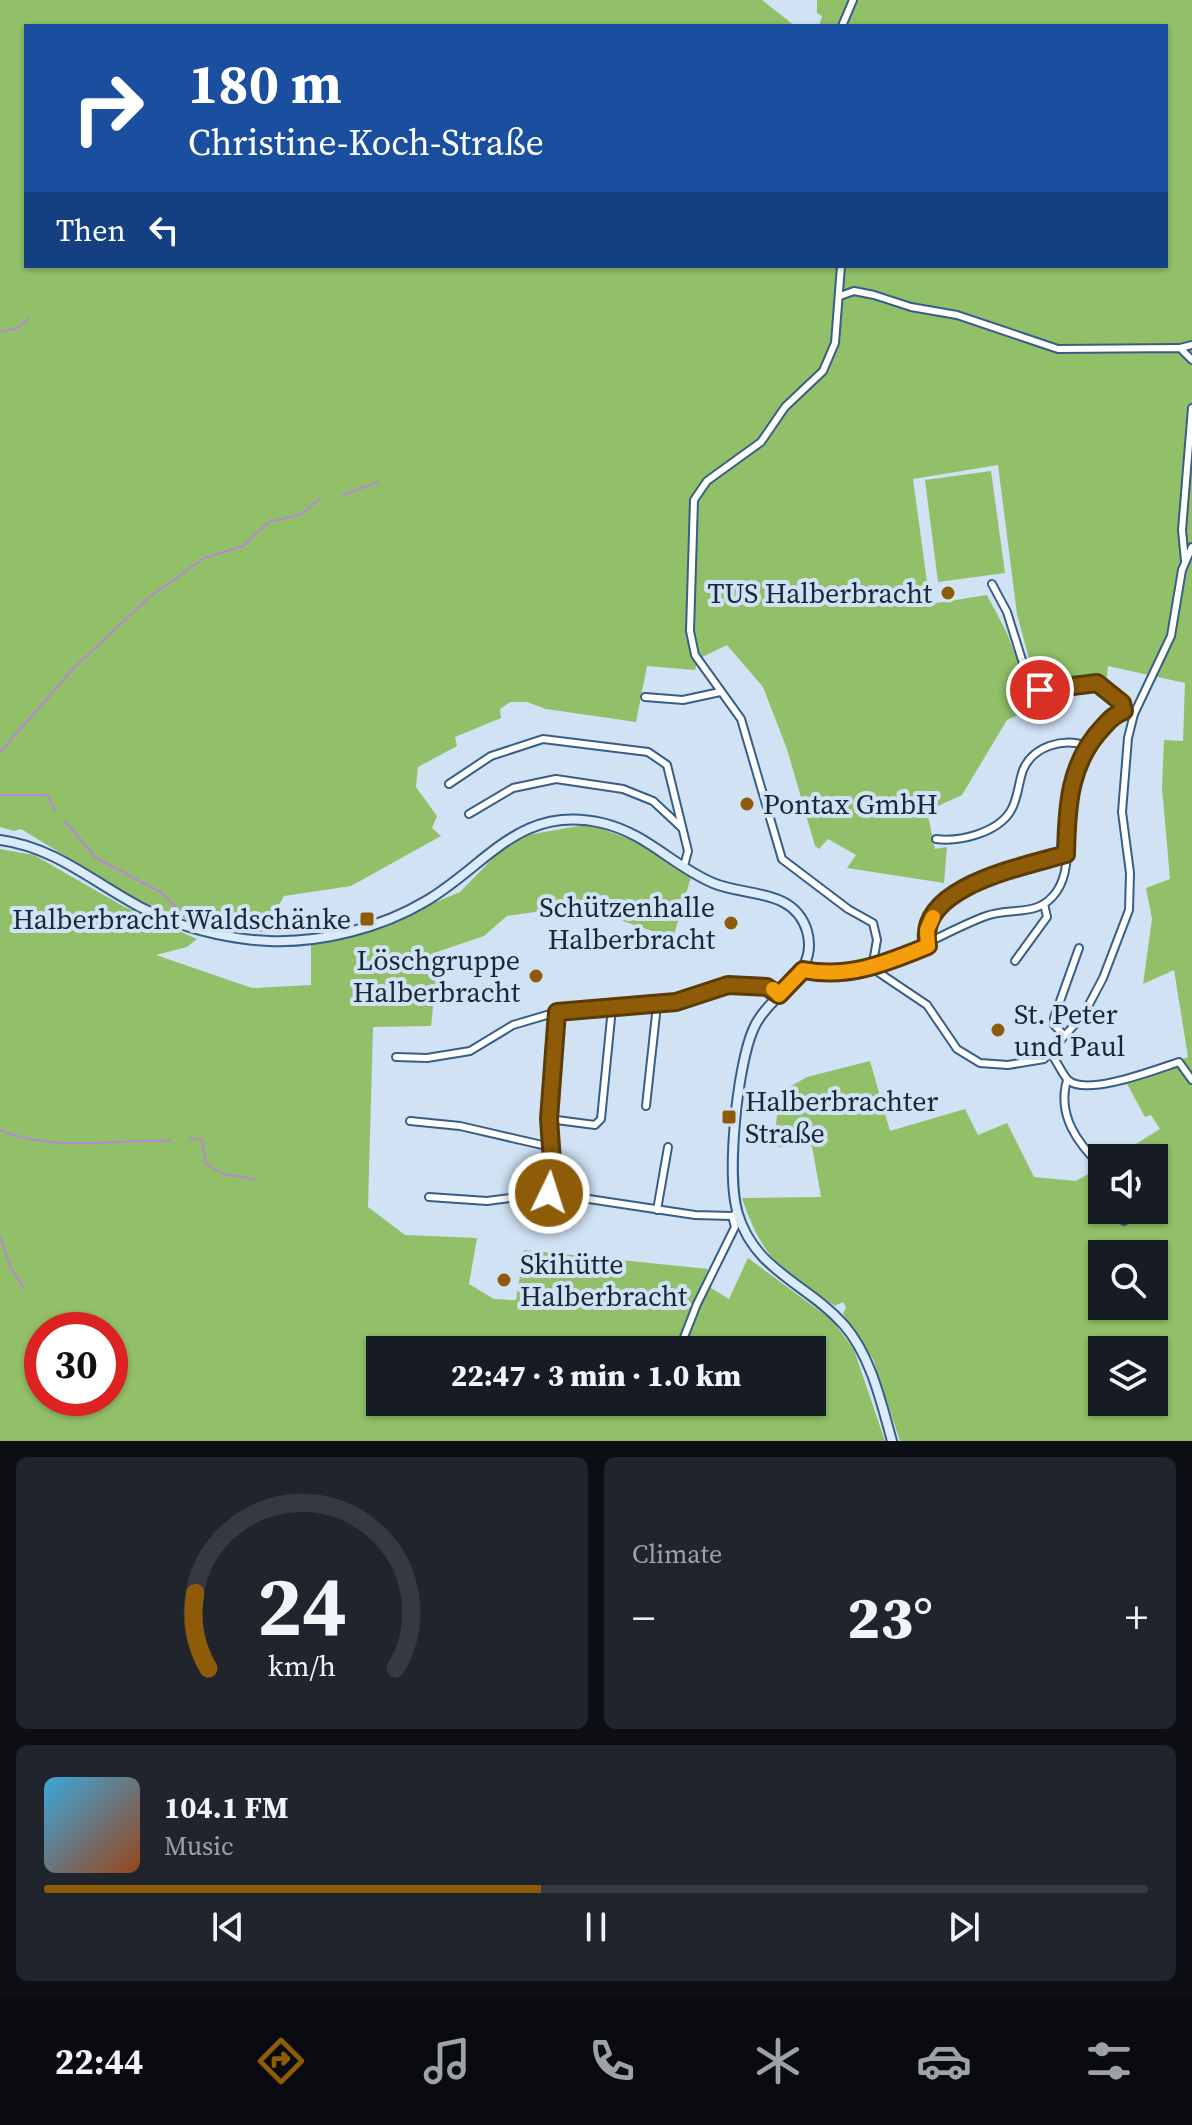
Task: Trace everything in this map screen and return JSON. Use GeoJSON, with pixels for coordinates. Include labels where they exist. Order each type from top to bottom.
{"type":"FeatureCollection","features":[{"type":"Feature","properties":{"kind":"main road"},"geometry":{"type":"LineString","coordinates":[[0,840],[22,844],[62,859],[144,909],[207,932],[285,941],[366,927],[424,903],[512,835],[552,822],[578,820],[617,827],[654,844],[714,884],[771,896],[796,910],[808,935],[808,957],[803,970],[755,1025],[742,1072],[732,1174],[735,1215],[767,1265],[833,1314],[854,1338],[869,1369],[892,1441]]}},
{"type":"Feature","properties":{"kind":"street"},"geometry":{"type":"LineString","coordinates":[[843,24],[853,0]]}},
{"type":"Feature","properties":{"kind":"street"},"geometry":{"type":"LineString","coordinates":[[841,268],[835,343],[823,371],[792,399],[761,442],[719,472],[694,500],[690,631],[695,655],[741,719],[782,859],[848,909],[873,923],[877,940],[872,968]]}},
{"type":"Feature","properties":{"kind":"street"},"geometry":{"type":"LineString","coordinates":[[840,296],[854,291],[957,315],[1058,349],[1180,348],[1192,345]]}},
{"type":"Feature","properties":{"kind":"street"},"geometry":{"type":"LineString","coordinates":[[1180,348],[1192,360]]}},
{"type":"Feature","properties":{"kind":"street"},"geometry":{"type":"LineString","coordinates":[[1185,561],[1182,530],[1192,408]]}},
{"type":"Feature","properties":{"kind":"street"},"geometry":{"type":"LineString","coordinates":[[872,968],[931,1008],[952,1043],[969,1058],[1008,1065],[1041,1060],[1051,1054],[1084,1014],[1098,990],[1129,910],[1130,873],[1122,812],[1128,738],[1134,714],[1171,636],[1185,561],[1192,547]]}},
{"type":"Feature","properties":{"kind":"street"},"geometry":{"type":"LineString","coordinates":[[992,584],[1007,612],[1027,676],[1035,687],[1051,691],[1097,683],[1122,703],[1124,711]]}},
{"type":"Feature","properties":{"kind":"street"},"geometry":{"type":"LineString","coordinates":[[645,697],[683,700],[720,692]]}},
{"type":"Feature","properties":{"kind":"street"},"geometry":{"type":"LineString","coordinates":[[803,970],[835,974],[872,968],[928,946],[991,914],[1031,911],[1044,904],[1062,881],[1069,796],[1076,768],[1087,746],[1114,716],[1124,711],[1134,714]]}},
{"type":"Feature","properties":{"kind":"street"},"geometry":{"type":"LineString","coordinates":[[449,784],[491,756],[543,739],[648,752],[667,765],[688,856],[684,866]]}},
{"type":"Feature","properties":{"kind":"street"},"geometry":{"type":"LineString","coordinates":[[936,839],[949,841],[988,830],[1006,817],[1015,801],[1024,769],[1034,754],[1062,743],[1087,746]]}},
{"type":"Feature","properties":{"kind":"street"},"geometry":{"type":"LineString","coordinates":[[469,814],[513,788],[556,779],[623,789],[653,801],[682,828]]}},
{"type":"Feature","properties":{"kind":"street"},"geometry":{"type":"LineString","coordinates":[[928,946],[927,930],[940,905],[961,888],[1066,854]]}},
{"type":"Feature","properties":{"kind":"street"},"geometry":{"type":"LineString","coordinates":[[1015,961],[1047,917],[1044,904]]}},
{"type":"Feature","properties":{"kind":"street"},"geometry":{"type":"LineString","coordinates":[[1064,1035],[1054,1025],[1054,1018],[1079,948]]}},
{"type":"Feature","properties":{"kind":"street"},"geometry":{"type":"LineString","coordinates":[[396,1057],[427,1058],[470,1051],[513,1025],[557,1012],[676,1002],[728,985],[767,987],[779,995]]}},
{"type":"Feature","properties":{"kind":"street"},"geometry":{"type":"LineString","coordinates":[[646,1106],[657,1005]]}},
{"type":"Feature","properties":{"kind":"street"},"geometry":{"type":"LineString","coordinates":[[549,1119],[599,1123],[612,1008]]}},
{"type":"Feature","properties":{"kind":"street"},"geometry":{"type":"LineString","coordinates":[[549,1193],[549,1119],[557,1012]]}},
{"type":"Feature","properties":{"kind":"street"},"geometry":{"type":"LineString","coordinates":[[1051,1054],[1067,1080],[1095,1085],[1179,1062],[1192,1080]]}},
{"type":"Feature","properties":{"kind":"street"},"geometry":{"type":"LineString","coordinates":[[1067,1080],[1062,1096],[1064,1112],[1088,1152]]}},
{"type":"Feature","properties":{"kind":"street"},"geometry":{"type":"LineString","coordinates":[[410,1121],[460,1126],[551,1147]]}},
{"type":"Feature","properties":{"kind":"street"},"geometry":{"type":"LineString","coordinates":[[657,1210],[668,1147]]}},
{"type":"Feature","properties":{"kind":"street"},"geometry":{"type":"LineString","coordinates":[[429,1197],[487,1201],[549,1193],[657,1210],[735,1215],[735,1227],[684,1336]]}},
{"type":"Feature","properties":{"kind":"green space"},"geometry":{"type":"Polygon","coordinates":[[[0,0],[762,0],[792,24],[24,24],[24,268],[1168,268],[1168,24],[846,24],[856,0],[1192,0],[1192,1441],[900,1441],[873,1359],[843,1314],[846,1307],[843,1302],[835,1306],[776,1262],[758,1236],[742,1198],[821,1197],[812,1146],[774,1147],[779,1093],[807,1077],[870,1061],[890,1131],[965,1109],[978,1135],[1007,1123],[1034,1177],[1076,1181],[1088,1174],[1088,1224],[1168,1224],[1168,1144],[1136,1144],[1160,1129],[1151,1115],[1145,1117],[1125,1080],[1188,1057],[1174,970],[1143,984],[1152,919],[1146,888],[1170,879],[1162,787],[1164,740],[1183,741],[1185,683],[1108,666],[1106,684],[1087,678],[1069,683],[1064,708],[1034,708],[1007,720],[962,795],[927,811],[935,849],[947,847],[944,883],[847,868],[856,855],[828,839],[819,849],[815,846],[787,749],[763,687],[727,645],[698,659],[695,670],[647,666],[636,722],[546,709],[527,702],[510,702],[500,709],[501,718],[455,737],[457,746],[418,767],[416,787],[437,816],[432,828],[441,836],[351,886],[284,896],[264,932],[210,928],[139,901],[21,829],[14,831],[0,827],[0,0]],[[998,465],[913,479],[930,604],[987,595],[1007,633],[1026,683],[1033,692],[1034,677],[1017,614],[998,465]]]}},
{"type":"Feature","properties":{"kind":"green space"},"geometry":{"type":"Polygon","coordinates":[[[817,0],[849,0],[839,24],[820,24],[822,16],[817,13],[817,0]]]}},
{"type":"Feature","properties":{"kind":"green space"},"geometry":{"type":"Polygon","coordinates":[[[991,471],[1005,573],[938,582],[925,480],[991,471]]]}},
{"type":"Feature","properties":{"kind":"green space"},"geometry":{"type":"Polygon","coordinates":[[[590,824],[652,848],[691,877],[673,938],[578,906],[507,916],[484,936],[431,954],[436,978],[431,1026],[373,1027],[368,1207],[405,1235],[477,1238],[469,1284],[494,1299],[516,1300],[524,1250],[708,1269],[703,1283],[729,1299],[748,1258],[833,1321],[854,1350],[885,1441],[0,1441],[0,849],[34,855],[123,906],[197,939],[187,947],[156,955],[252,988],[311,985],[311,943],[354,936],[460,892],[501,850],[527,835],[590,824]]]}},
{"type":"Feature","properties":{"kind":"waterway"},"geometry":{"type":"LineString","coordinates":[[0,331],[16,329],[28,319]]}},
{"type":"Feature","properties":{"kind":"waterway"},"geometry":{"type":"LineString","coordinates":[[343,495],[378,482]]}},
{"type":"Feature","properties":{"kind":"waterway"},"geometry":{"type":"LineString","coordinates":[[0,752],[74,668],[147,599],[204,558],[243,546],[269,522],[302,514],[319,499]]}},
{"type":"Feature","properties":{"kind":"waterway"},"geometry":{"type":"LineString","coordinates":[[0,795],[47,795],[55,810]]}},
{"type":"Feature","properties":{"kind":"waterway"},"geometry":{"type":"LineString","coordinates":[[65,821],[96,858],[161,892],[179,910]]}},
{"type":"Feature","properties":{"kind":"waterway"},"geometry":{"type":"LineString","coordinates":[[0,1130],[20,1137],[62,1143],[170,1141]]}},
{"type":"Feature","properties":{"kind":"waterway"},"geometry":{"type":"LineString","coordinates":[[190,1138],[202,1140],[206,1164],[223,1174],[255,1179]]}},
{"type":"Feature","properties":{"kind":"waterway"},"geometry":{"type":"LineString","coordinates":[[0,1237],[12,1270],[24,1288]]}},
{"type":"Feature","properties":{"kind":"slow traffic"},"geometry":{"type":"LineString","coordinates":[[773,989],[779,995],[803,970],[835,974],[872,968],[928,946],[927,930],[933,917]]}},
{"type":"Feature","properties":{"kind":"place","name":"TUS Halberbracht"},"geometry":{"type":"Point","coordinates":[948,593]}},
{"type":"Feature","properties":{"kind":"place","name":"Pontax GmbH"},"geometry":{"type":"Point","coordinates":[747,804]}},
{"type":"Feature","properties":{"kind":"place","name":"Halberbracht Waldschänke"},"geometry":{"type":"Point","coordinates":[367,919]}},
{"type":"Feature","properties":{"kind":"place","name":"Schützenhalle Halberbracht"},"geometry":{"type":"Point","coordinates":[731,923]}},
{"type":"Feature","properties":{"kind":"place","name":"Löschgruppe Halberbracht"},"geometry":{"type":"Point","coordinates":[536,976]}},
{"type":"Feature","properties":{"kind":"place","name":"St. Peter und Paul"},"geometry":{"type":"Point","coordinates":[998,1030]}},
{"type":"Feature","properties":{"kind":"place","name":"Halberbrachter Straße"},"geometry":{"type":"Point","coordinates":[729,1117]}},
{"type":"Feature","properties":{"kind":"place","name":"Skihütte Halberbracht"},"geometry":{"type":"Point","coordinates":[504,1280]}},
{"type":"Feature","properties":{"kind":"route"},"geometry":{"type":"LineString","coordinates":[[549,1193],[552,1161],[549,1119],[557,1012],[676,1002],[728,985],[767,987],[779,995],[803,970],[835,974],[872,968],[928,946],[927,930],[932,918],[944,900],[961,888],[1066,854],[1069,796],[1076,768],[1099,731],[1124,711],[1122,703],[1097,683],[1040,690]]}}]}
